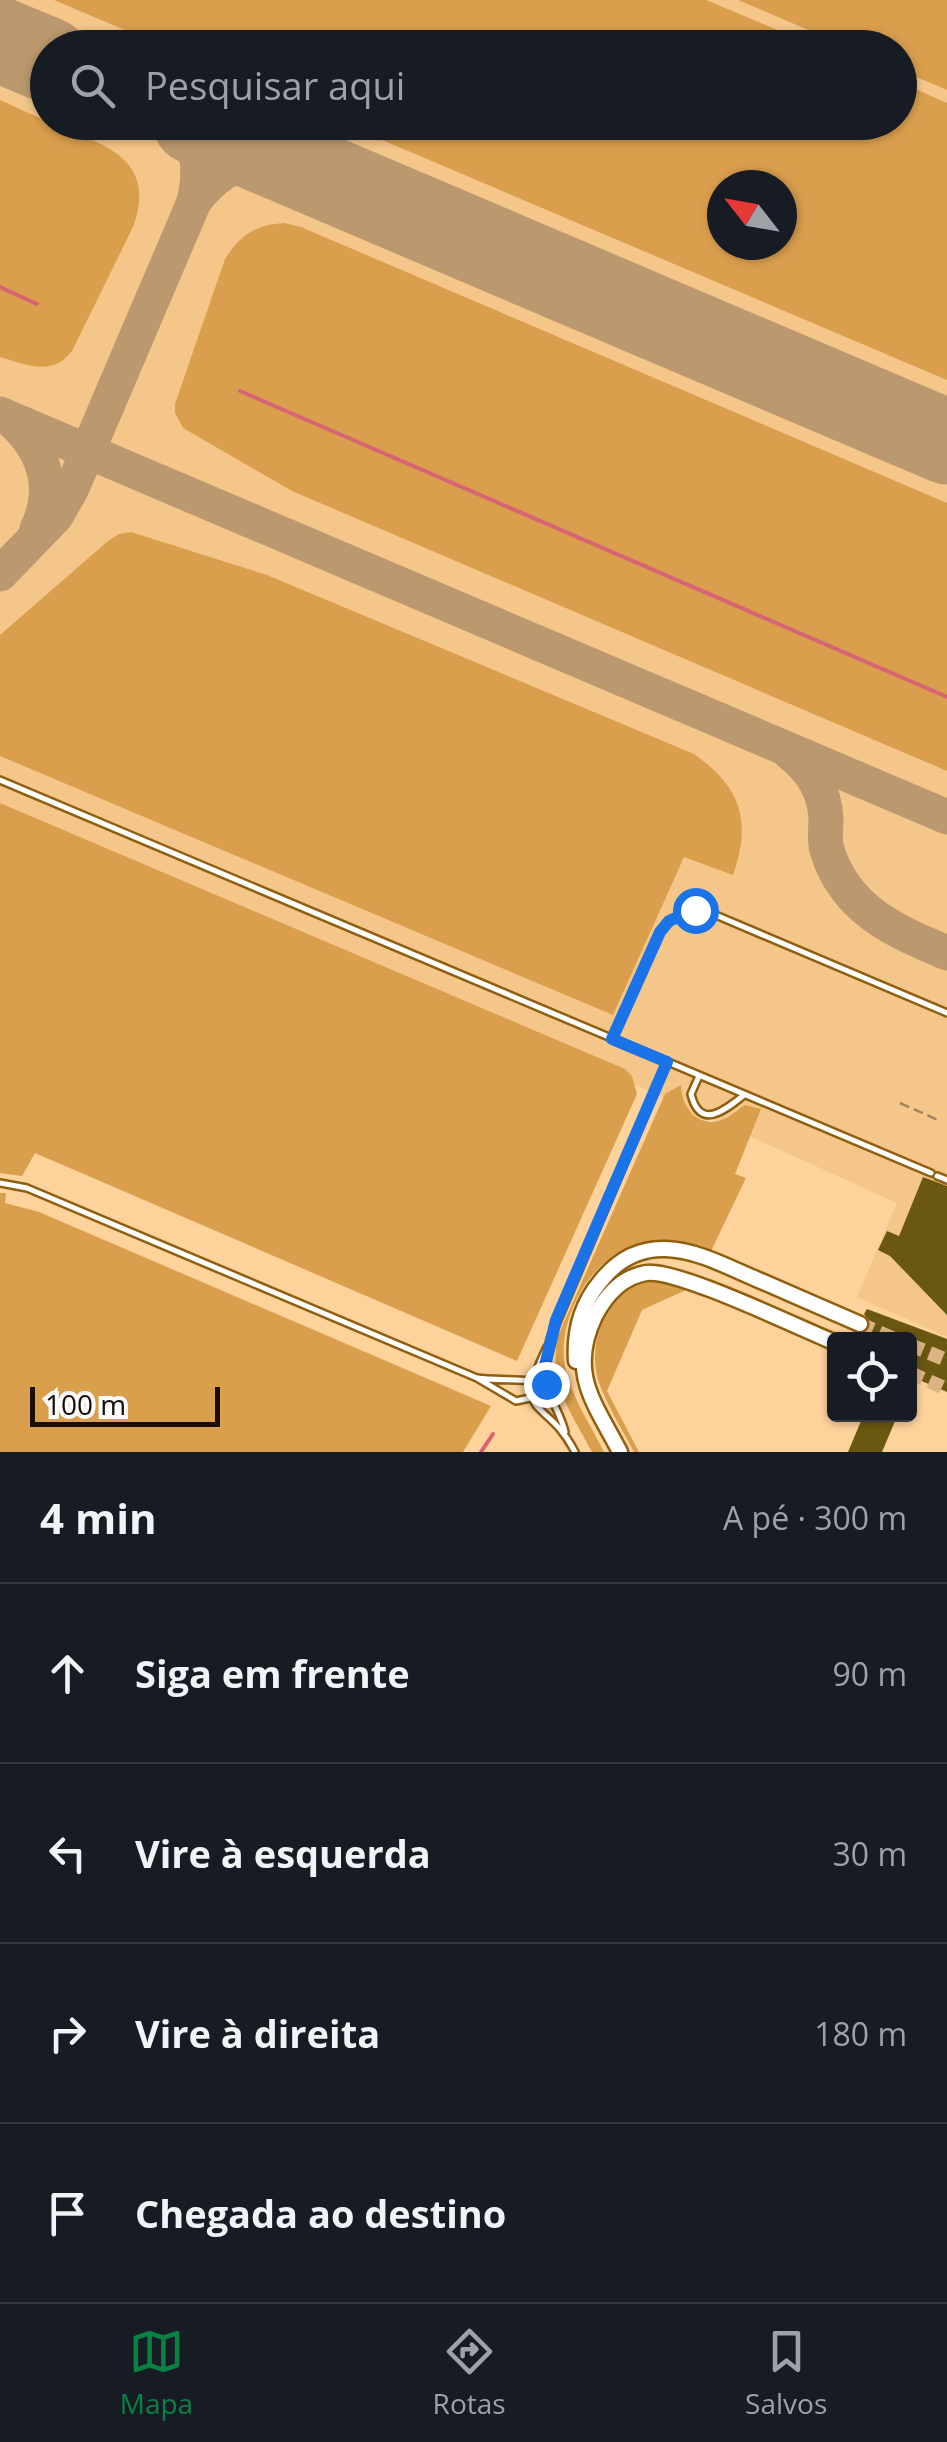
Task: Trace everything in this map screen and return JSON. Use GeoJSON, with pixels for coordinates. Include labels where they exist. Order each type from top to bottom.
{"type":"FeatureCollection","features":[{"type":"Feature","properties":{"kind":"street"},"geometry":{"type":"LineString","coordinates":[[620,1452],[576,1361],[574,1341],[586,1302],[617,1263],[647,1250],[685,1251],[860,1324]]}},
{"type":"Feature","properties":{"kind":"street"},"geometry":{"type":"LineString","coordinates":[[584,1380],[584,1345],[600,1308],[618,1285],[642,1274],[682,1278],[827,1339]]}},
{"type":"Feature","properties":{"kind":"lane"},"geometry":{"type":"LineString","coordinates":[[0,780],[947,1180]]}},
{"type":"Feature","properties":{"kind":"lane"},"geometry":{"type":"LineString","coordinates":[[612,1039],[660,932],[669,921],[695,910],[711,913],[947,1013]]}},
{"type":"Feature","properties":{"kind":"lane"},"geometry":{"type":"LineString","coordinates":[[565,1432],[538,1410],[530,1398],[533,1378],[667,1062]]}},
{"type":"Feature","properties":{"kind":"lane"},"geometry":{"type":"LineString","coordinates":[[700,1076],[690,1094],[695,1106],[705,1114],[720,1113],[744,1094]]}},
{"type":"Feature","properties":{"kind":"lane"},"geometry":{"type":"LineString","coordinates":[[0,1183],[27,1188],[477,1378],[516,1401],[530,1398],[546,1384]]}},
{"type":"Feature","properties":{"kind":"lane"},"geometry":{"type":"LineString","coordinates":[[550,1339],[544,1370],[546,1384],[575,1452]]}},
{"type":"Feature","properties":{"kind":"lane"},"geometry":{"type":"LineString","coordinates":[[477,1378],[509,1383],[533,1378],[546,1384]]}},
{"type":"Feature","properties":{"kind":"path"},"geometry":{"type":"LineString","coordinates":[[900,1103],[938,1120]]}},
{"type":"Feature","properties":{"kind":"shaded area"},"geometry":{"type":"Polygon","coordinates":[[[0,0],[767,0],[838,30],[30,30],[30,140],[917,140],[917,64],[947,77],[947,1337],[857,1297],[897,1203],[632,1083],[0,809],[0,0]]]}},
{"type":"Feature","properties":{"kind":"shaded area"},"geometry":{"type":"Polygon","coordinates":[[[54,0],[706,0],[777,30],[125,30],[54,0]]]}},
{"type":"Feature","properties":{"kind":"shaded area"},"geometry":{"type":"Polygon","coordinates":[[[738,0],[947,0],[947,90],[917,77],[917,30],[808,30],[738,0]]]}},
{"type":"Feature","properties":{"kind":"shaded area"},"geometry":{"type":"Polygon","coordinates":[[[917,90],[947,103],[947,380],[382,140],[917,140],[917,90]]]}},
{"type":"Feature","properties":{"kind":"shaded area"},"geometry":{"type":"Polygon","coordinates":[[[0,100],[30,113],[30,140],[91,140],[120,156],[138,184],[139,203],[133,227],[72,351],[56,364],[39,367],[0,357],[0,100]]]}},
{"type":"Feature","properties":{"kind":"shaded area"},"geometry":{"type":"Polygon","coordinates":[[[284,223],[947,503],[947,771],[292,491],[183,428],[175,404],[225,259],[249,233],[284,223]]]}},
{"type":"Feature","properties":{"kind":"shaded area"},"geometry":{"type":"Polygon","coordinates":[[[131,532],[267,575],[694,754],[723,779],[738,807],[742,838],[733,875],[684,857],[613,1015],[0,756],[0,635],[108,541],[131,532]]]}},
{"type":"Feature","properties":{"kind":"shaded area"},"geometry":{"type":"Polygon","coordinates":[[[0,803],[625,1069],[632,1076],[637,1094],[517,1361],[35,1153],[22,1176],[0,1173],[0,803]]]}},
{"type":"Feature","properties":{"kind":"shaded area"},"geometry":{"type":"Polygon","coordinates":[[[681,1085],[688,1109],[707,1122],[724,1119],[745,1105],[761,1109],[735,1174],[746,1178],[710,1253],[668,1242],[641,1243],[609,1259],[583,1288],[568,1323],[564,1359],[574,1395],[604,1452],[592,1452],[559,1385],[557,1338],[665,1094],[681,1085]]]}},
{"type":"Feature","properties":{"kind":"shaded area"},"geometry":{"type":"Polygon","coordinates":[[[0,1193],[6,1193],[5,1203],[39,1212],[491,1406],[463,1452],[0,1452],[0,1193]]]}},
{"type":"Feature","properties":{"kind":"shaded area"},"geometry":{"type":"Polygon","coordinates":[[[649,1277],[665,1278],[688,1289],[642,1310],[607,1391],[639,1452],[634,1452],[601,1388],[595,1354],[602,1322],[610,1308],[621,1295],[649,1277]]]}},
{"type":"Feature","properties":{"kind":"building"},"geometry":{"type":"Polygon","coordinates":[[[923,1177],[947,1186],[947,1315],[890,1256],[878,1250],[887,1231],[899,1236],[923,1177]]]}},
{"type":"Feature","properties":{"kind":"building"},"geometry":{"type":"Polygon","coordinates":[[[867,1309],[947,1339],[947,1392],[917,1379],[917,1332],[866,1332],[871,1324],[864,1314],[867,1309]]]}},
{"type":"Feature","properties":{"kind":"building"},"geometry":{"type":"Polygon","coordinates":[[[861,1422],[895,1422],[882,1452],[848,1452],[861,1422]]]}},
{"type":"Feature","properties":{"kind":"waterway"},"geometry":{"type":"LineString","coordinates":[[0,287],[37,304]]}},
{"type":"Feature","properties":{"kind":"waterway"},"geometry":{"type":"LineString","coordinates":[[240,391],[947,697]]}},
{"type":"Feature","properties":{"kind":"waterway"},"geometry":{"type":"LineString","coordinates":[[481,1452],[493,1434]]}},
{"type":"Feature","properties":{"kind":"taxiway"},"geometry":{"type":"LineString","coordinates":[[0,574],[56,516],[72,488],[194,202],[197,160],[190,140]]}},
{"type":"Feature","properties":{"kind":"taxiway"},"geometry":{"type":"LineString","coordinates":[[194,202],[215,179],[238,166],[264,161],[294,165]]}},
{"type":"Feature","properties":{"kind":"taxiway"},"geometry":{"type":"LineString","coordinates":[[0,414],[947,817]]}},
{"type":"Feature","properties":{"kind":"taxiway"},"geometry":{"type":"LineString","coordinates":[[11,420],[32,444],[44,470],[46,499],[37,529]]}},
{"type":"Feature","properties":{"kind":"taxiway"},"geometry":{"type":"LineString","coordinates":[[790,753],[820,790],[827,850],[846,888],[891,927],[947,953]]}},
{"type":"Feature","properties":{"kind":"runway"},"geometry":{"type":"LineString","coordinates":[[0,40],[30,52]]}},
{"type":"Feature","properties":{"kind":"runway"},"geometry":{"type":"LineString","coordinates":[[237,140],[947,442]]}},
{"type":"Feature","properties":{"kind":"tunnel"},"geometry":{"type":"LineString","coordinates":[[860,1324],[878,1332]]}},
{"type":"Feature","properties":{"kind":"tunnel"},"geometry":{"type":"LineString","coordinates":[[917,1348],[947,1360]]}},
{"type":"Feature","properties":{"kind":"tunnel"},"geometry":{"type":"LineString","coordinates":[[917,1376],[947,1389]]}},
{"type":"Feature","properties":{"kind":"route"},"geometry":{"type":"LineString","coordinates":[[546,1384],[544,1370],[556,1320],[667,1062],[612,1039],[660,932],[681,913],[695,910]]}}]}
